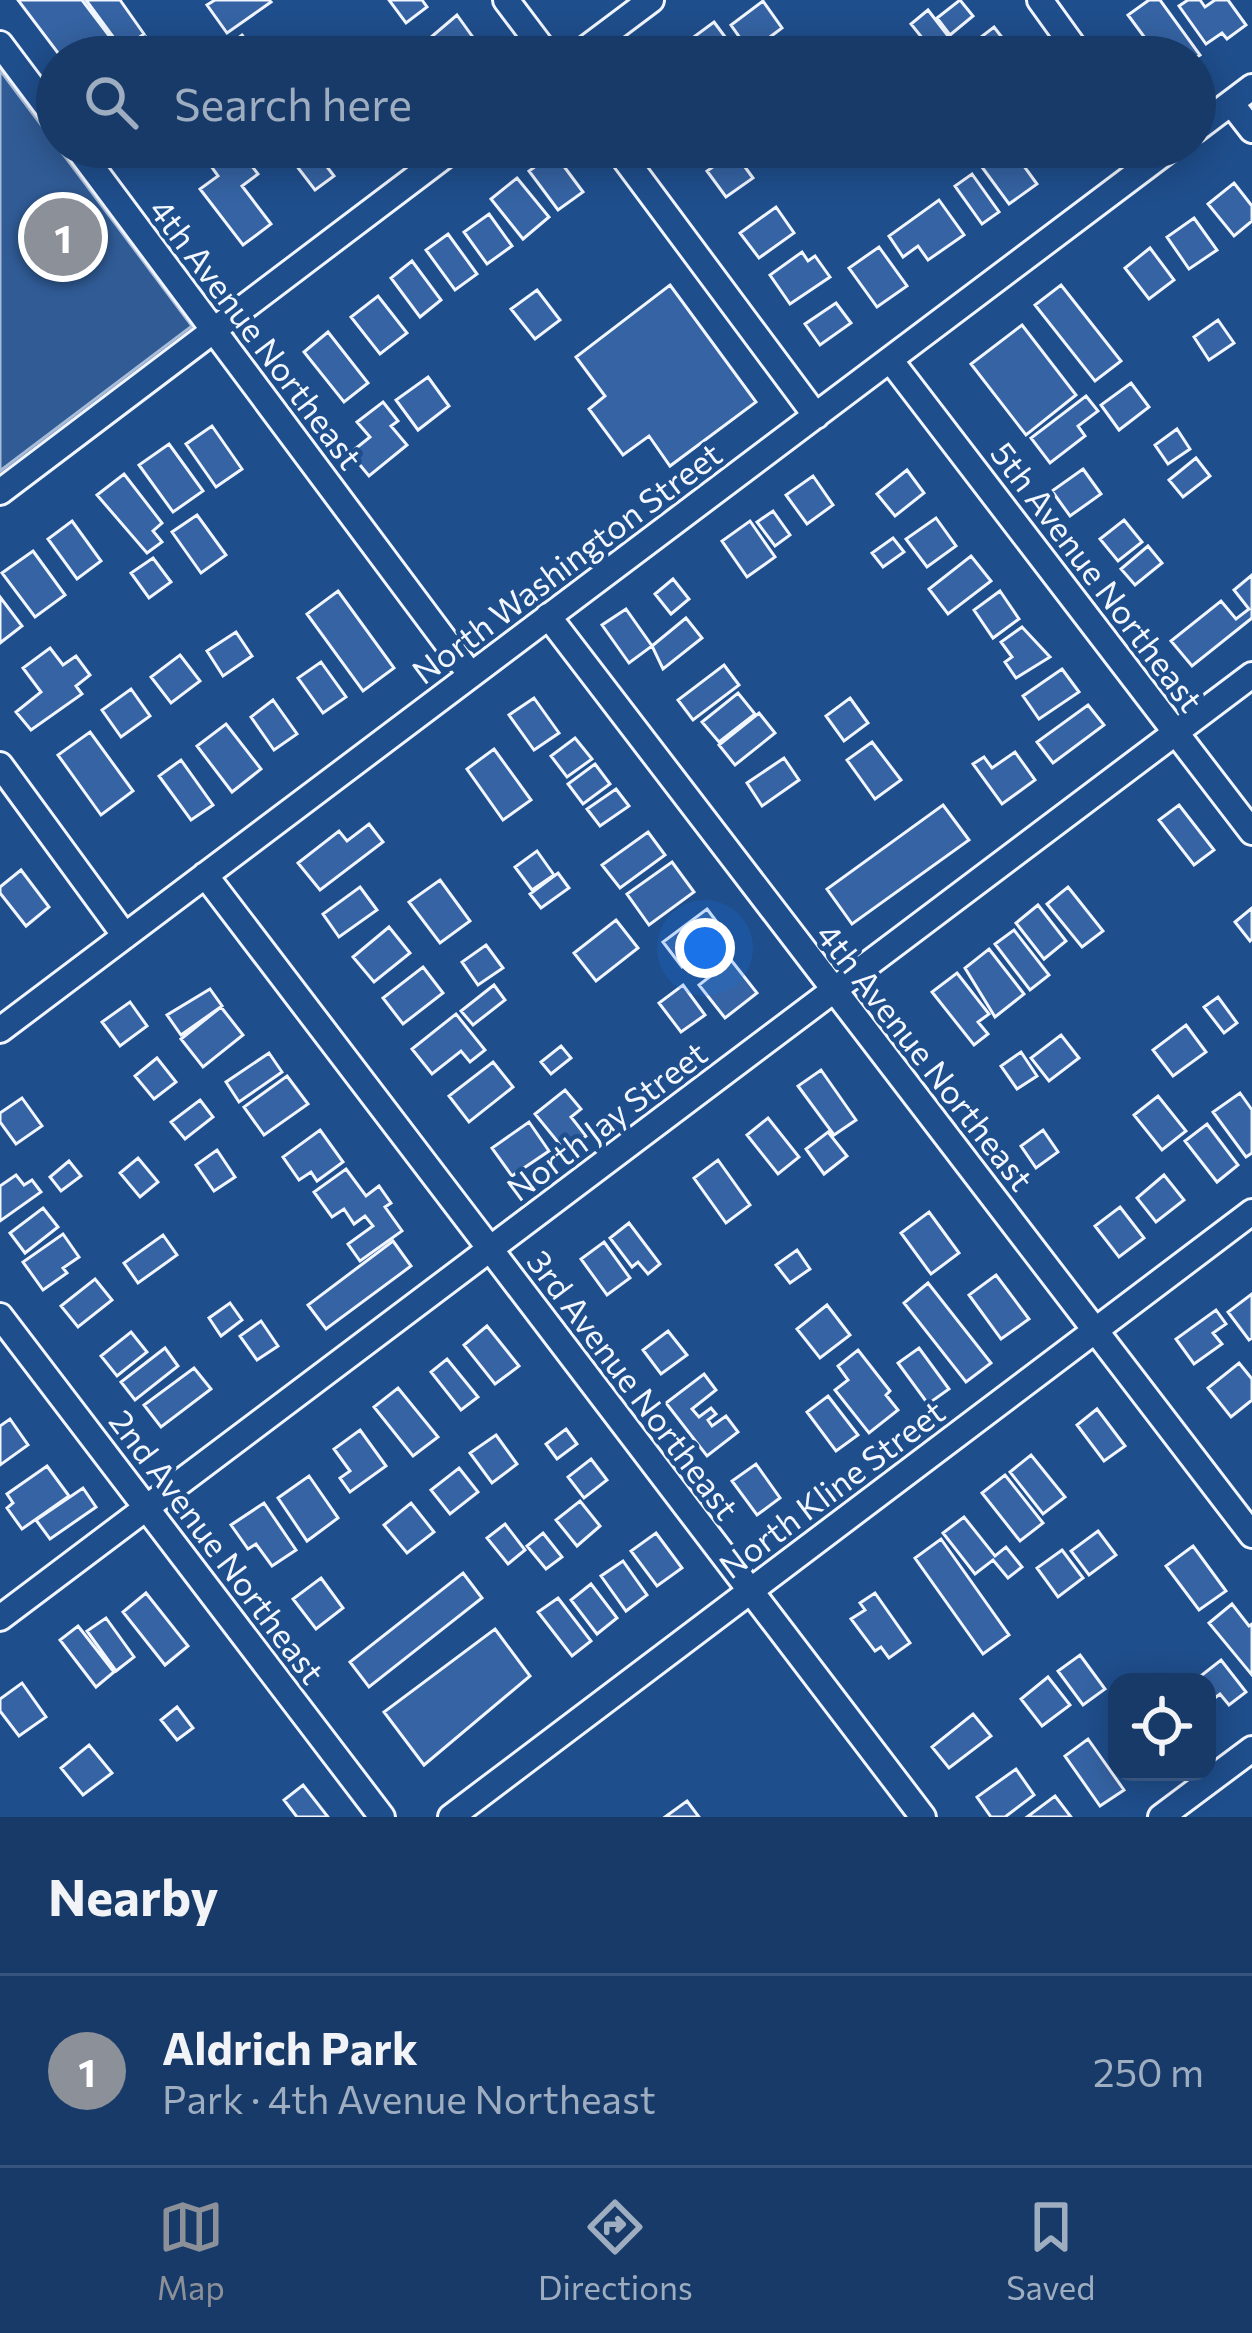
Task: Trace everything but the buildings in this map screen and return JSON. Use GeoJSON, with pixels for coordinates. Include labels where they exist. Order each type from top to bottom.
{"type":"FeatureCollection","features":[{"type":"Feature","properties":{"kind":"street"},"geometry":{"type":"LineString","coordinates":[[506,0],[533,36]]}},
{"type":"Feature","properties":{"kind":"street"},"geometry":{"type":"LineString","coordinates":[[603,36],[651,0]]}},
{"type":"Feature","properties":{"kind":"street"},"geometry":{"type":"LineString","coordinates":[[1040,0],[1067,36]]}},
{"type":"Feature","properties":{"kind":"street"},"geometry":{"type":"LineString","coordinates":[[0,44],[36,92]]}},
{"type":"Feature","properties":{"kind":"street"},"geometry":{"type":"LineString","coordinates":[[1216,114],[1252,87]]}},
{"type":"Feature","properties":{"kind":"street"},"geometry":{"type":"LineString","coordinates":[[1231,103],[1252,130]]}},
{"type":"Feature","properties":{"kind":"street","name":"4th Avenue Northeast"},"geometry":{"type":"LineString","coordinates":[[93,168],[470,674]]}},
{"type":"Feature","properties":{"kind":"street"},"geometry":{"type":"LineString","coordinates":[[0,492],[428,168]]}},
{"type":"Feature","properties":{"kind":"street"},"geometry":{"type":"LineString","coordinates":[[632,168],[816,416]]}},
{"type":"Feature","properties":{"kind":"street","name":"North Washington Street"},"geometry":{"type":"LineString","coordinates":[[0,1030],[891,361],[1137,168]]}},
{"type":"Feature","properties":{"kind":"street","name":"5th Avenue Northeast"},"geometry":{"type":"LineString","coordinates":[[891,361],[1252,832]]}},
{"type":"Feature","properties":{"kind":"street","name":"4th Avenue Northeast"},"geometry":{"type":"LineString","coordinates":[[548,616],[1252,1535]]}},
{"type":"Feature","properties":{"kind":"street","name":"North Jay Street"},"geometry":{"type":"LineString","coordinates":[[0,1618],[1252,675]]}},
{"type":"Feature","properties":{"kind":"street"},"geometry":{"type":"LineString","coordinates":[[0,766],[124,936]]}},
{"type":"Feature","properties":{"kind":"street","name":"3rd Avenue Northeast"},"geometry":{"type":"LineString","coordinates":[[205,875],[923,1817]]}},
{"type":"Feature","properties":{"kind":"street","name":"North Kline Street"},"geometry":{"type":"LineString","coordinates":[[451,1817],[1252,1212]]}},
{"type":"Feature","properties":{"kind":"street","name":"2nd Avenue Northeast"},"geometry":{"type":"LineString","coordinates":[[0,1316],[382,1817]]}},
{"type":"Feature","properties":{"kind":"street"},"geometry":{"type":"LineString","coordinates":[[1161,1817],[1252,1750]]}},
{"type":"Feature","properties":{"kind":"shaded area"},"geometry":{"type":"Polygon","coordinates":[[[0,70],[36,118],[36,168],[74,168],[192,326],[0,471],[0,70]]]}},
{"type":"Feature","properties":{"kind":"place","name":"Aldrich Park"},"geometry":{"type":"Point","coordinates":[63,237]}}]}
